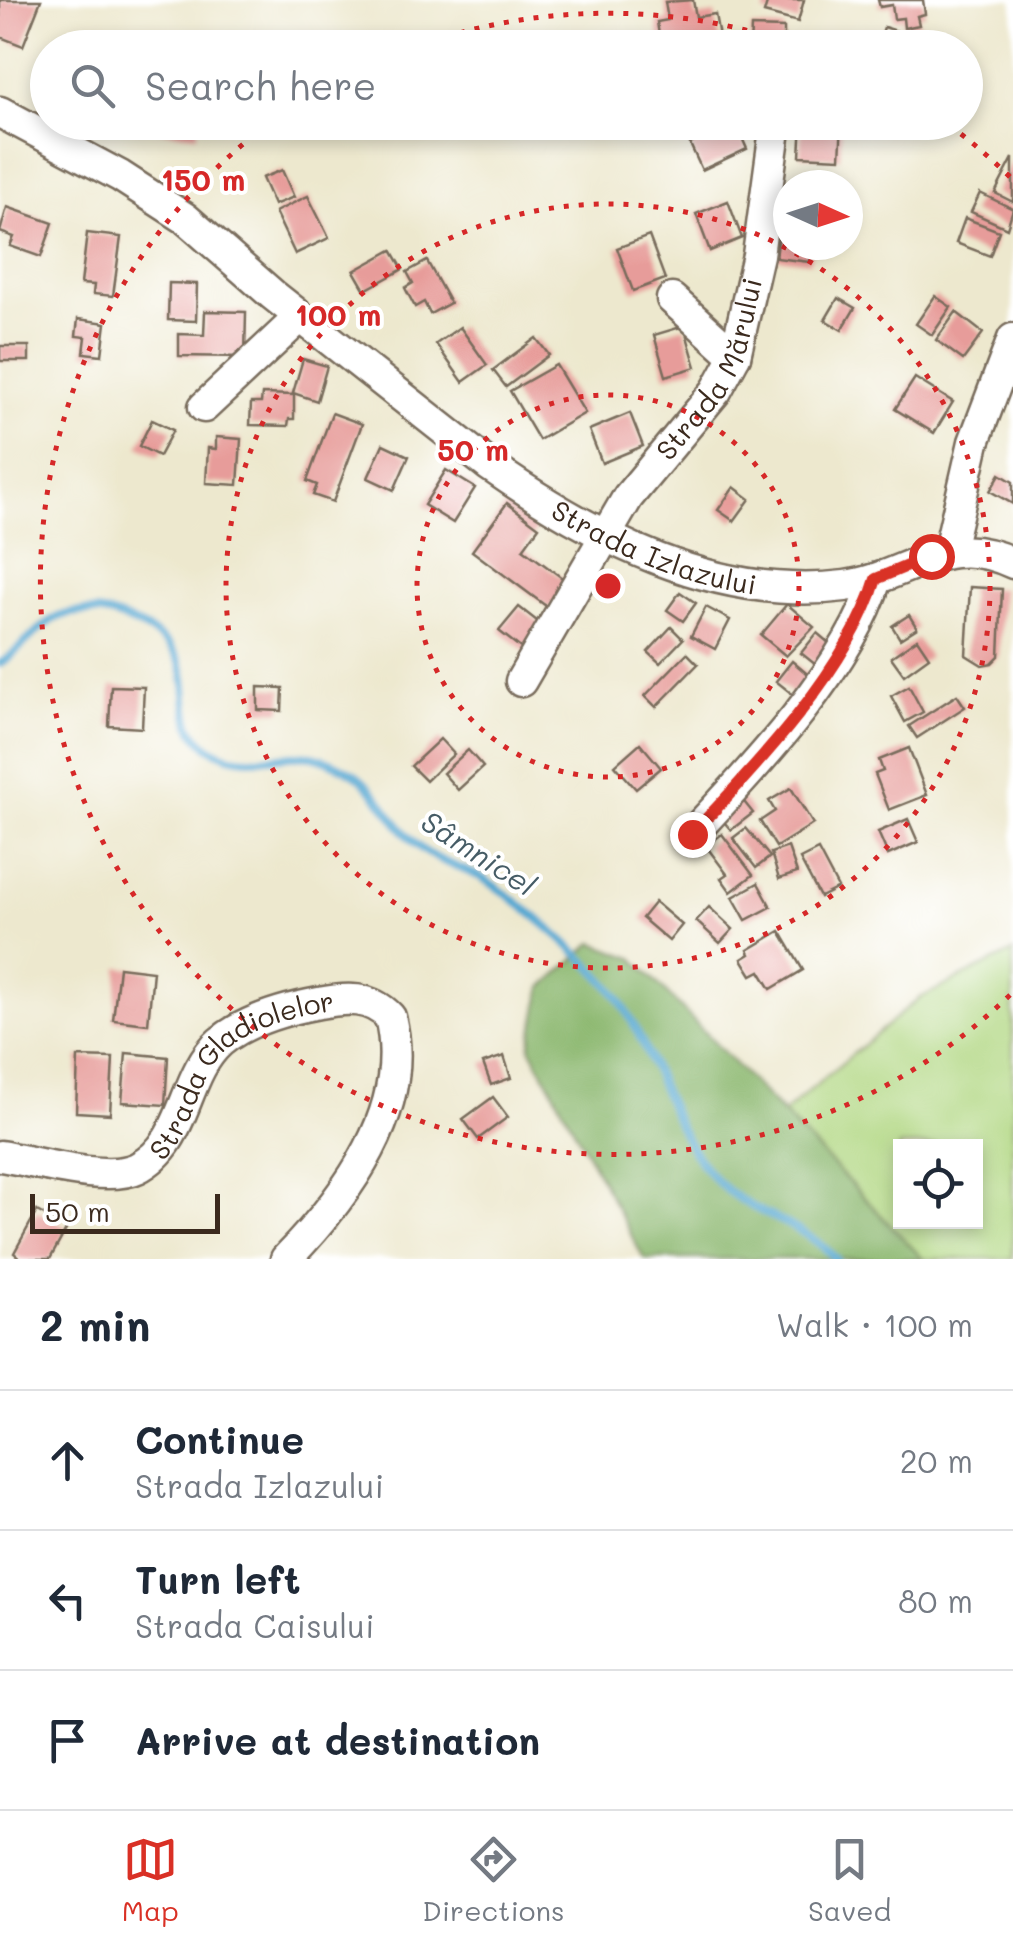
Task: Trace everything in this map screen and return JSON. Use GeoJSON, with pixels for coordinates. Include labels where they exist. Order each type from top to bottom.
{"type":"FeatureCollection","features":[{"type":"Feature","properties":{"kind":"street","name":"Strada Izlazului"},"geometry":{"type":"LineString","coordinates":[[0,112],[30,128]]}},
{"type":"Feature","properties":{"kind":"street","name":"Strada Izlazului"},"geometry":{"type":"LineString","coordinates":[[51,140],[154,196],[490,466],[602,536],[666,562],[742,580],[812,588],[876,579],[949,550],[990,553],[1013,563]]}},
{"type":"Feature","properties":{"kind":"street","name":"Strada Mărului"},"geometry":{"type":"LineString","coordinates":[[520,682],[558,623],[602,536],[628,497],[716,391],[735,356],[758,254],[774,140]]}},
{"type":"Feature","properties":{"kind":"street"},"geometry":{"type":"LineString","coordinates":[[672,299],[735,356]]}},
{"type":"Feature","properties":{"kind":"street"},"geometry":{"type":"LineString","coordinates":[[204,407],[300,317]]}},
{"type":"Feature","properties":{"kind":"street"},"geometry":{"type":"LineString","coordinates":[[949,550],[974,442],[1013,339]]}},
{"type":"Feature","properties":{"kind":"street"},"geometry":{"type":"LineString","coordinates":[[692,834],[759,764],[800,708],[858,621],[876,579]]}},
{"type":"Feature","properties":{"kind":"street","name":"Strada Gladiolelor"},"geometry":{"type":"LineString","coordinates":[[0,1156],[117,1174],[136,1169],[168,1140],[202,1064],[219,1043],[242,1027],[299,1007],[342,999],[366,1001],[390,1017],[397,1044],[392,1084],[379,1129],[344,1194],[286,1259]]}},
{"type":"Feature","properties":{"kind":"green space"},"geometry":{"type":"Polygon","coordinates":[[[593,943],[633,958],[923,1259],[644,1259],[530,1047],[542,988],[593,943]]]}},
{"type":"Feature","properties":{"kind":"green space"},"geometry":{"type":"Polygon","coordinates":[[[1013,952],[1013,1259],[923,1259],[894,1229],[983,1229],[983,1139],[893,1139],[893,1228],[783,1113],[918,999],[1013,952]]]}},
{"type":"Feature","properties":{"kind":"building"},"geometry":{"type":"Polygon","coordinates":[[[0,0],[41,0],[23,46],[0,37],[0,0]]]}},
{"type":"Feature","properties":{"kind":"building"},"geometry":{"type":"Polygon","coordinates":[[[693,0],[696,17],[715,14],[718,30],[658,30],[657,22],[668,20],[665,2],[693,0]]]}},
{"type":"Feature","properties":{"kind":"building"},"geometry":{"type":"Polygon","coordinates":[[[768,0],[804,0],[798,22],[764,13],[768,0]]]}},
{"type":"Feature","properties":{"kind":"building"},"geometry":{"type":"Polygon","coordinates":[[[878,0],[923,0],[925,14],[917,16],[919,25],[904,28],[903,18],[894,19],[892,5],[880,7],[878,0]]]}},
{"type":"Feature","properties":{"kind":"building"},"geometry":{"type":"Polygon","coordinates":[[[751,27],[784,28],[784,30],[751,30],[751,27]]]}},
{"type":"Feature","properties":{"kind":"building"},"geometry":{"type":"Polygon","coordinates":[[[698,140],[743,140],[747,149],[702,170],[690,144],[698,140]]]}},
{"type":"Feature","properties":{"kind":"building"},"geometry":{"type":"Polygon","coordinates":[[[801,140],[841,140],[840,158],[800,156],[801,140]]]}},
{"type":"Feature","properties":{"kind":"building"},"geometry":{"type":"Polygon","coordinates":[[[1013,158],[1013,202],[995,193],[1013,158]]]}},
{"type":"Feature","properties":{"kind":"building"},"geometry":{"type":"Polygon","coordinates":[[[282,170],[294,197],[274,205],[262,178],[282,170]]]}},
{"type":"Feature","properties":{"kind":"building"},"geometry":{"type":"Polygon","coordinates":[[[980,193],[1013,209],[1007,228],[971,212],[980,193]]]}},
{"type":"Feature","properties":{"kind":"building"},"geometry":{"type":"Polygon","coordinates":[[[308,196],[329,238],[295,254],[275,212],[308,196]]]}},
{"type":"Feature","properties":{"kind":"building"},"geometry":{"type":"Polygon","coordinates":[[[728,201],[742,238],[710,251],[696,214],[728,201]]]}},
{"type":"Feature","properties":{"kind":"building"},"geometry":{"type":"Polygon","coordinates":[[[7,207],[53,223],[41,257],[10,246],[14,237],[0,232],[7,207]]]}},
{"type":"Feature","properties":{"kind":"building"},"geometry":{"type":"Polygon","coordinates":[[[965,218],[999,231],[990,256],[956,243],[965,218]]]}},
{"type":"Feature","properties":{"kind":"building"},"geometry":{"type":"Polygon","coordinates":[[[87,233],[121,237],[113,296],[93,294],[94,285],[81,284],[87,233]]]}},
{"type":"Feature","properties":{"kind":"building"},"geometry":{"type":"Polygon","coordinates":[[[649,236],[665,279],[633,291],[617,248],[649,236]]]}},
{"type":"Feature","properties":{"kind":"building"},"geometry":{"type":"Polygon","coordinates":[[[392,250],[403,269],[365,290],[354,271],[392,250]]]}},
{"type":"Feature","properties":{"kind":"building"},"geometry":{"type":"Polygon","coordinates":[[[427,261],[450,303],[430,314],[424,302],[415,307],[405,288],[413,283],[407,272],[427,261]]]}},
{"type":"Feature","properties":{"kind":"building"},"geometry":{"type":"Polygon","coordinates":[[[169,283],[197,284],[196,321],[168,320],[169,283]]]}},
{"type":"Feature","properties":{"kind":"building"},"geometry":{"type":"Polygon","coordinates":[[[935,296],[951,307],[932,335],[916,324],[935,296]]]}},
{"type":"Feature","properties":{"kind":"building"},"geometry":{"type":"Polygon","coordinates":[[[838,298],[855,308],[842,330],[825,320],[838,298]]]}},
{"type":"Feature","properties":{"kind":"building"},"geometry":{"type":"Polygon","coordinates":[[[205,311],[246,312],[245,357],[179,356],[179,334],[204,335],[205,311]]]}},
{"type":"Feature","properties":{"kind":"building"},"geometry":{"type":"Polygon","coordinates":[[[956,312],[983,333],[963,360],[936,340],[956,312]]]}},
{"type":"Feature","properties":{"kind":"building"},"geometry":{"type":"Polygon","coordinates":[[[78,319],[106,323],[102,355],[84,353],[86,337],[76,336],[78,319]]]}},
{"type":"Feature","properties":{"kind":"building"},"geometry":{"type":"Polygon","coordinates":[[[684,326],[696,367],[666,376],[654,335],[684,326]]]}},
{"type":"Feature","properties":{"kind":"building"},"geometry":{"type":"Polygon","coordinates":[[[460,327],[487,365],[463,382],[436,344],[460,327]]]}},
{"type":"Feature","properties":{"kind":"building"},"geometry":{"type":"Polygon","coordinates":[[[536,338],[549,355],[506,387],[493,370],[536,338]]]}},
{"type":"Feature","properties":{"kind":"building"},"geometry":{"type":"Polygon","coordinates":[[[0,346],[29,346],[29,361],[0,361],[0,346]]]}},
{"type":"Feature","properties":{"kind":"building"},"geometry":{"type":"Polygon","coordinates":[[[303,359],[327,366],[317,401],[293,393],[303,359]]]}},
{"type":"Feature","properties":{"kind":"building"},"geometry":{"type":"Polygon","coordinates":[[[556,365],[585,413],[539,440],[510,391],[556,365]]]}},
{"type":"Feature","properties":{"kind":"building"},"geometry":{"type":"Polygon","coordinates":[[[915,378],[953,402],[934,433],[895,409],[915,378]]]}},
{"type":"Feature","properties":{"kind":"building"},"geometry":{"type":"Polygon","coordinates":[[[262,394],[294,395],[294,419],[289,419],[288,426],[250,425],[251,403],[261,403],[262,394]]]}},
{"type":"Feature","properties":{"kind":"building"},"geometry":{"type":"Polygon","coordinates":[[[332,413],[362,424],[333,502],[313,495],[317,485],[307,481],[332,413]]]}},
{"type":"Feature","properties":{"kind":"building"},"geometry":{"type":"Polygon","coordinates":[[[630,413],[643,446],[602,463],[589,430],[630,413]]]}},
{"type":"Feature","properties":{"kind":"building"},"geometry":{"type":"Polygon","coordinates":[[[152,420],[173,430],[159,456],[139,446],[152,420]]]}},
{"type":"Feature","properties":{"kind":"building"},"geometry":{"type":"Polygon","coordinates":[[[216,437],[241,439],[238,485],[206,483],[208,448],[216,449],[216,437]]]}},
{"type":"Feature","properties":{"kind":"building"},"geometry":{"type":"Polygon","coordinates":[[[383,444],[409,456],[394,490],[368,478],[383,444]]]}},
{"type":"Feature","properties":{"kind":"building"},"geometry":{"type":"Polygon","coordinates":[[[446,470],[475,488],[453,523],[424,505],[446,470]]]}},
{"type":"Feature","properties":{"kind":"building"},"geometry":{"type":"Polygon","coordinates":[[[1000,474],[1013,482],[1013,504],[990,491],[1000,474]]]}},
{"type":"Feature","properties":{"kind":"building"},"geometry":{"type":"Polygon","coordinates":[[[734,487],[750,499],[734,521],[718,510],[734,487]]]}},
{"type":"Feature","properties":{"kind":"building"},"geometry":{"type":"Polygon","coordinates":[[[507,503],[539,527],[523,549],[569,583],[550,609],[472,551],[507,503]]]}},
{"type":"Feature","properties":{"kind":"building"},"geometry":{"type":"Polygon","coordinates":[[[970,587],[1002,589],[999,656],[992,663],[982,665],[966,655],[970,587]]]}},
{"type":"Feature","properties":{"kind":"building"},"geometry":{"type":"Polygon","coordinates":[[[680,592],[696,603],[683,621],[667,610],[680,592]]]}},
{"type":"Feature","properties":{"kind":"building"},"geometry":{"type":"Polygon","coordinates":[[[787,604],[814,627],[786,656],[761,635],[787,604]]]}},
{"type":"Feature","properties":{"kind":"building"},"geometry":{"type":"Polygon","coordinates":[[[519,607],[546,628],[527,653],[499,631],[519,607]]]}},
{"type":"Feature","properties":{"kind":"building"},"geometry":{"type":"Polygon","coordinates":[[[706,607],[730,620],[715,649],[691,636],[706,607]]]}},
{"type":"Feature","properties":{"kind":"building"},"geometry":{"type":"Polygon","coordinates":[[[909,615],[917,628],[900,639],[892,626],[909,615]]]}},
{"type":"Feature","properties":{"kind":"building"},"geometry":{"type":"Polygon","coordinates":[[[671,627],[683,639],[660,663],[648,652],[671,627]]]}},
{"type":"Feature","properties":{"kind":"building"},"geometry":{"type":"Polygon","coordinates":[[[817,633],[837,650],[821,669],[801,653],[817,633]]]}},
{"type":"Feature","properties":{"kind":"building"},"geometry":{"type":"Polygon","coordinates":[[[917,639],[929,657],[904,675],[891,657],[917,639]]]}},
{"type":"Feature","properties":{"kind":"building"},"geometry":{"type":"Polygon","coordinates":[[[687,653],[698,664],[656,707],[645,696],[687,653]]]}},
{"type":"Feature","properties":{"kind":"building"},"geometry":{"type":"Polygon","coordinates":[[[792,661],[812,678],[796,697],[776,681],[792,661]]]}},
{"type":"Feature","properties":{"kind":"building"},"geometry":{"type":"Polygon","coordinates":[[[111,686],[144,687],[142,728],[109,726],[111,686]]]}},
{"type":"Feature","properties":{"kind":"building"},"geometry":{"type":"Polygon","coordinates":[[[909,686],[923,712],[905,722],[891,696],[909,686]]]}},
{"type":"Feature","properties":{"kind":"building"},"geometry":{"type":"Polygon","coordinates":[[[258,687],[283,688],[282,711],[258,710],[258,687]]]}},
{"type":"Feature","properties":{"kind":"building"},"geometry":{"type":"Polygon","coordinates":[[[957,695],[965,707],[917,738],[909,726],[957,695]]]}},
{"type":"Feature","properties":{"kind":"building"},"geometry":{"type":"Polygon","coordinates":[[[440,739],[454,754],[426,781],[411,766],[440,739]]]}},
{"type":"Feature","properties":{"kind":"building"},"geometry":{"type":"Polygon","coordinates":[[[640,743],[661,768],[636,789],[615,765],[640,743]]]}},
{"type":"Feature","properties":{"kind":"building"},"geometry":{"type":"Polygon","coordinates":[[[909,748],[927,795],[889,810],[875,774],[883,771],[879,760],[909,748]]]}},
{"type":"Feature","properties":{"kind":"building"},"geometry":{"type":"Polygon","coordinates":[[[468,750],[483,767],[458,790],[443,773],[468,750]]]}},
{"type":"Feature","properties":{"kind":"building"},"geometry":{"type":"Polygon","coordinates":[[[791,788],[813,824],[776,847],[760,821],[775,811],[769,801],[791,788]]]}},
{"type":"Feature","properties":{"kind":"building"},"geometry":{"type":"Polygon","coordinates":[[[741,798],[753,813],[731,830],[719,816],[741,798]]]}},
{"type":"Feature","properties":{"kind":"building"},"geometry":{"type":"Polygon","coordinates":[[[908,819],[918,842],[888,855],[878,832],[908,819]]]}},
{"type":"Feature","properties":{"kind":"building"},"geometry":{"type":"Polygon","coordinates":[[[746,828],[770,857],[756,868],[733,838],[746,828]]]}},
{"type":"Feature","properties":{"kind":"building"},"geometry":{"type":"Polygon","coordinates":[[[722,834],[753,875],[731,892],[721,878],[727,874],[706,846],[722,834]]]}},
{"type":"Feature","properties":{"kind":"building"},"geometry":{"type":"Polygon","coordinates":[[[788,847],[797,873],[779,879],[771,853],[788,847]]]}},
{"type":"Feature","properties":{"kind":"building"},"geometry":{"type":"Polygon","coordinates":[[[818,850],[838,888],[820,897],[800,859],[818,850]]]}},
{"type":"Feature","properties":{"kind":"building"},"geometry":{"type":"Polygon","coordinates":[[[758,883],[771,907],[746,920],[733,897],[758,883]]]}},
{"type":"Feature","properties":{"kind":"building"},"geometry":{"type":"Polygon","coordinates":[[[655,902],[682,925],[669,941],[642,918],[655,902]]]}},
{"type":"Feature","properties":{"kind":"building"},"geometry":{"type":"Polygon","coordinates":[[[709,907],[733,929],[720,943],[696,921],[709,907]]]}},
{"type":"Feature","properties":{"kind":"building"},"geometry":{"type":"Polygon","coordinates":[[[780,931],[803,970],[771,989],[760,971],[752,975],[742,959],[750,954],[748,950],[780,931]]]}},
{"type":"Feature","properties":{"kind":"building"},"geometry":{"type":"Polygon","coordinates":[[[119,967],[153,971],[148,1024],[113,1020],[119,967]]]}},
{"type":"Feature","properties":{"kind":"building"},"geometry":{"type":"Polygon","coordinates":[[[126,1053],[168,1057],[165,1105],[122,1102],[126,1053]]]}},
{"type":"Feature","properties":{"kind":"building"},"geometry":{"type":"Polygon","coordinates":[[[504,1056],[511,1078],[491,1085],[483,1063],[504,1056]]]}},
{"type":"Feature","properties":{"kind":"building"},"geometry":{"type":"Polygon","coordinates":[[[78,1057],[113,1058],[110,1114],[76,1112],[78,1057]]]}},
{"type":"Feature","properties":{"kind":"building"},"geometry":{"type":"Polygon","coordinates":[[[493,1097],[508,1117],[478,1139],[463,1119],[493,1097]]]}},
{"type":"Feature","properties":{"kind":"building"},"geometry":{"type":"Polygon","coordinates":[[[37,1211],[67,1228],[50,1259],[21,1259],[14,1253],[37,1211]]]}},
{"type":"Feature","properties":{"kind":"waterway","name":"Sâmnicel"},"geometry":{"type":"LineString","coordinates":[[0,664],[59,616],[85,612],[118,617],[151,632],[171,648],[181,665],[188,718],[195,733],[209,747],[235,758],[312,756],[354,774],[419,847],[496,887],[595,971],[633,1023],[684,1136],[712,1176],[741,1200],[807,1235],[836,1259]]}},
{"type":"Feature","properties":{"kind":"route"},"geometry":{"type":"LineString","coordinates":[[692,834],[759,764],[800,708],[858,621],[876,579],[931,556]]}}]}
